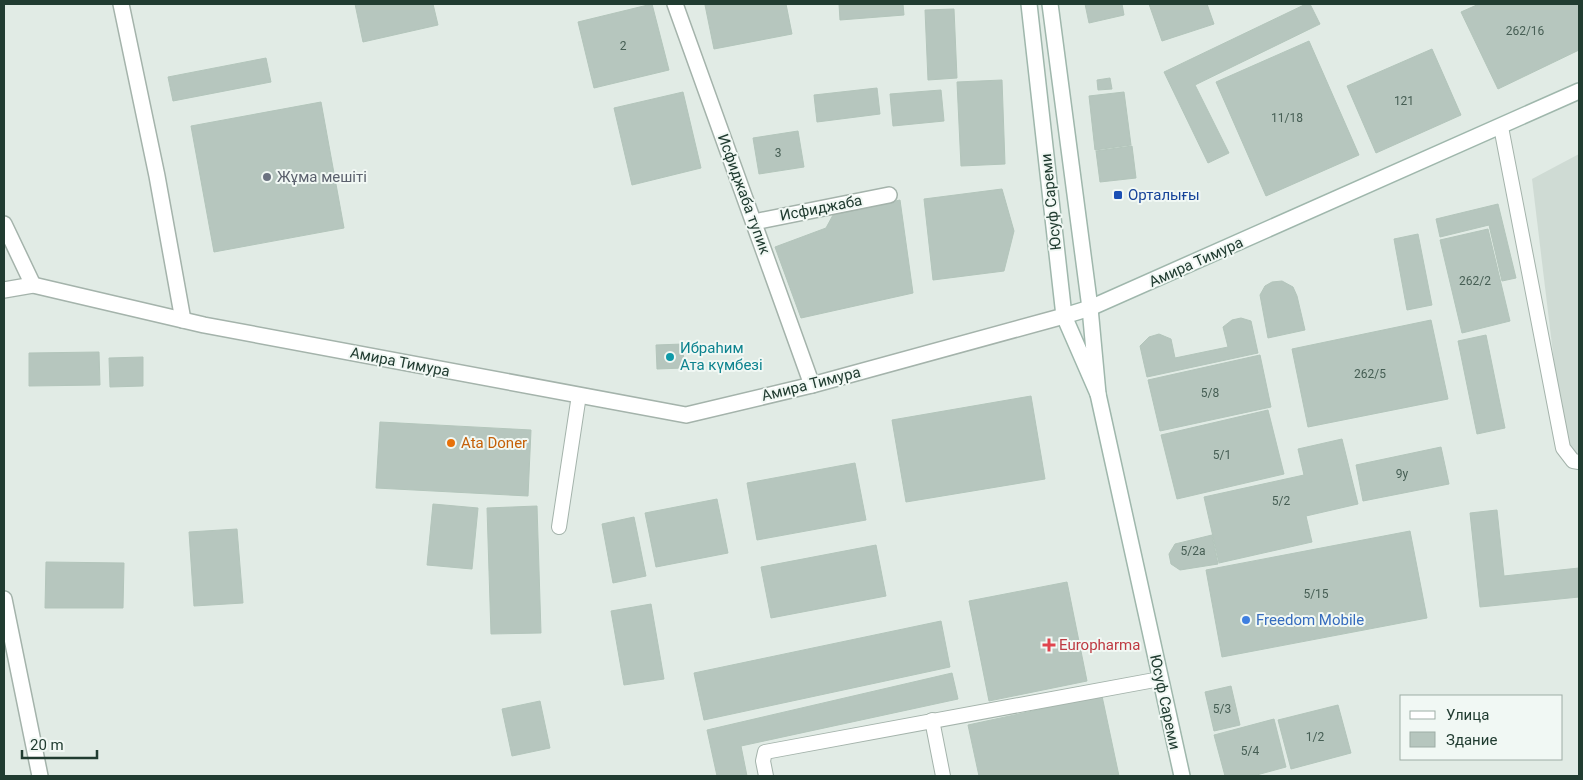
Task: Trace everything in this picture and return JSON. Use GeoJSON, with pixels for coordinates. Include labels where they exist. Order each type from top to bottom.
{"type":"FeatureCollection","features":[{"type":"Feature","properties":{"kind":"street"},"geometry":{"type":"LineString","coordinates":[[121,4],[157,176],[183,320]]}},
{"type":"Feature","properties":{"kind":"street","name":"Исфиджаба тупик"},"geometry":{"type":"LineString","coordinates":[[675,4],[812,385]]}},
{"type":"Feature","properties":{"kind":"street","name":"Юсуф Сареми"},"geometry":{"type":"LineString","coordinates":[[1029,4],[1064,316],[1098,394]]}},
{"type":"Feature","properties":{"kind":"street","name":"Юсуф Сареми"},"geometry":{"type":"LineString","coordinates":[[1050,4],[1090,308],[1098,394],[1182,776]]}},
{"type":"Feature","properties":{"kind":"street","name":"Амира Тимура"},"geometry":{"type":"LineString","coordinates":[[4,290],[33,285],[183,320],[686,415],[812,385],[1090,308],[1579,91]]}},
{"type":"Feature","properties":{"kind":"street","name":"Исфиджаба"},"geometry":{"type":"LineString","coordinates":[[754,222],[889,195]]}},
{"type":"Feature","properties":{"kind":"street"},"geometry":{"type":"LineString","coordinates":[[4,224],[33,285]]}},
{"type":"Feature","properties":{"kind":"street"},"geometry":{"type":"LineString","coordinates":[[4,599],[40,776]]}},
{"type":"Feature","properties":{"kind":"lane"},"geometry":{"type":"LineString","coordinates":[[1501,127],[1563,448],[1573,461],[1579,462]]}},
{"type":"Feature","properties":{"kind":"lane"},"geometry":{"type":"LineString","coordinates":[[559,527],[579,396]]}},
{"type":"Feature","properties":{"kind":"lane"},"geometry":{"type":"LineString","coordinates":[[766,776],[763,761],[765,752],[1160,679]]}},
{"type":"Feature","properties":{"kind":"lane"},"geometry":{"type":"LineString","coordinates":[[932,720],[943,776]]}},
{"type":"Feature","properties":{"kind":"shaded area"},"geometry":{"type":"Polygon","coordinates":[[[1579,154],[1579,461],[1566,461],[1532,179],[1579,154]]]}},
{"type":"Feature","properties":{"kind":"building"},"geometry":{"type":"Polygon","coordinates":[[[355,4],[433,4],[438,25],[363,42],[355,4]]]}},
{"type":"Feature","properties":{"kind":"building"},"geometry":{"type":"Polygon","coordinates":[[[652,4],[669,70],[594,88],[578,22],[652,4]]]}},
{"type":"Feature","properties":{"kind":"building"},"geometry":{"type":"Polygon","coordinates":[[[786,4],[792,34],[714,49],[705,5],[786,4]]]}},
{"type":"Feature","properties":{"kind":"building"},"geometry":{"type":"Polygon","coordinates":[[[839,4],[903,4],[904,15],[840,20],[839,4]]]}},
{"type":"Feature","properties":{"kind":"building"},"geometry":{"type":"Polygon","coordinates":[[[1085,4],[1122,4],[1124,15],[1089,23],[1085,4]]]}},
{"type":"Feature","properties":{"kind":"building"},"geometry":{"type":"Polygon","coordinates":[[[1149,4],[1207,4],[1214,24],[1162,41],[1149,4]]]}},
{"type":"Feature","properties":{"kind":"building"},"geometry":{"type":"Polygon","coordinates":[[[1306,4],[1310,4],[1320,24],[1195,85],[1229,153],[1208,163],[1164,72],[1306,4]]]}},
{"type":"Feature","properties":{"kind":"building"},"geometry":{"type":"Polygon","coordinates":[[[1479,4],[1579,4],[1579,50],[1498,89],[1461,12],[1479,4]]]}},
{"type":"Feature","properties":{"kind":"building"},"geometry":{"type":"Polygon","coordinates":[[[954,9],[957,78],[928,80],[925,10],[954,9]]]}},
{"type":"Feature","properties":{"kind":"building"},"geometry":{"type":"Polygon","coordinates":[[[1309,41],[1359,155],[1266,196],[1216,82],[1309,41]]]}},
{"type":"Feature","properties":{"kind":"building"},"geometry":{"type":"Polygon","coordinates":[[[1432,49],[1461,115],[1376,153],[1347,86],[1432,49]]]}},
{"type":"Feature","properties":{"kind":"building"},"geometry":{"type":"Polygon","coordinates":[[[266,58],[271,82],[173,101],[168,77],[266,58]]]}},
{"type":"Feature","properties":{"kind":"building"},"geometry":{"type":"Polygon","coordinates":[[[1110,78],[1112,89],[1098,90],[1097,80],[1110,78]]]}},
{"type":"Feature","properties":{"kind":"building"},"geometry":{"type":"Polygon","coordinates":[[[1002,80],[1005,164],[961,166],[957,82],[1002,80]]]}},
{"type":"Feature","properties":{"kind":"building"},"geometry":{"type":"Polygon","coordinates":[[[877,88],[880,114],[817,122],[814,95],[877,88]]]}},
{"type":"Feature","properties":{"kind":"building"},"geometry":{"type":"Polygon","coordinates":[[[941,90],[944,121],[893,126],[890,94],[941,90]]]}},
{"type":"Feature","properties":{"kind":"building"},"geometry":{"type":"Polygon","coordinates":[[[683,92],[701,168],[632,185],[614,108],[683,92]]]}},
{"type":"Feature","properties":{"kind":"building"},"geometry":{"type":"Polygon","coordinates":[[[1124,92],[1131,145],[1095,150],[1089,96],[1124,92]]]}},
{"type":"Feature","properties":{"kind":"building","name":"Жұма мешіті"},"geometry":{"type":"Polygon","coordinates":[[[321,102],[344,228],[214,252],[191,126],[321,102]]]}},
{"type":"Feature","properties":{"kind":"building"},"geometry":{"type":"Polygon","coordinates":[[[798,131],[804,167],[759,174],[753,138],[798,131]]]}},
{"type":"Feature","properties":{"kind":"building"},"geometry":{"type":"Polygon","coordinates":[[[1132,146],[1136,178],[1100,182],[1096,151],[1132,146]]]}},
{"type":"Feature","properties":{"kind":"building"},"geometry":{"type":"Polygon","coordinates":[[[1002,189],[1014,231],[1004,271],[933,280],[924,199],[1002,189]]]}},
{"type":"Feature","properties":{"kind":"building"},"geometry":{"type":"Polygon","coordinates":[[[900,200],[913,293],[801,318],[775,247],[826,228],[833,215],[900,200]]]}},
{"type":"Feature","properties":{"kind":"building"},"geometry":{"type":"Polygon","coordinates":[[[1498,204],[1516,278],[1502,281],[1489,225],[1440,237],[1436,219],[1498,204]]]}},
{"type":"Feature","properties":{"kind":"building"},"geometry":{"type":"Polygon","coordinates":[[[1488,229],[1510,321],[1462,333],[1440,240],[1488,229]]]}},
{"type":"Feature","properties":{"kind":"building"},"geometry":{"type":"Polygon","coordinates":[[[1418,234],[1432,305],[1407,310],[1394,239],[1418,234]]]}},
{"type":"Feature","properties":{"kind":"building"},"geometry":{"type":"Polygon","coordinates":[[[1282,281],[1293,287],[1305,330],[1268,338],[1260,295],[1265,286],[1272,282],[1282,281]]]}},
{"type":"Feature","properties":{"kind":"building"},"geometry":{"type":"Polygon","coordinates":[[[1241,318],[1251,321],[1258,353],[1147,377],[1140,346],[1149,337],[1159,334],[1171,339],[1175,358],[1228,347],[1223,327],[1232,320],[1241,318]]]}},
{"type":"Feature","properties":{"kind":"building"},"geometry":{"type":"Polygon","coordinates":[[[1431,320],[1448,399],[1308,427],[1292,349],[1431,320]]]}},
{"type":"Feature","properties":{"kind":"building"},"geometry":{"type":"Polygon","coordinates":[[[1486,335],[1505,428],[1477,434],[1458,341],[1486,335]]]}},
{"type":"Feature","properties":{"kind":"building","name":"Ибраhим Ата күмбезі"},"geometry":{"type":"Polygon","coordinates":[[[683,344],[684,368],[657,369],[656,345],[683,344]]]}},
{"type":"Feature","properties":{"kind":"building"},"geometry":{"type":"Polygon","coordinates":[[[99,352],[100,385],[29,386],[29,353],[99,352]]]}},
{"type":"Feature","properties":{"kind":"building"},"geometry":{"type":"Polygon","coordinates":[[[1260,355],[1271,407],[1160,431],[1148,380],[1260,355]]]}},
{"type":"Feature","properties":{"kind":"building"},"geometry":{"type":"Polygon","coordinates":[[[143,357],[143,386],[110,387],[109,358],[143,357]]]}},
{"type":"Feature","properties":{"kind":"building"},"geometry":{"type":"Polygon","coordinates":[[[1031,396],[1045,479],[906,502],[892,420],[1031,396]]]}},
{"type":"Feature","properties":{"kind":"building"},"geometry":{"type":"Polygon","coordinates":[[[1268,410],[1284,474],[1177,499],[1161,435],[1268,410]]]}},
{"type":"Feature","properties":{"kind":"building"},"geometry":{"type":"Polygon","coordinates":[[[380,422],[531,430],[528,496],[376,488],[380,422]]]}},
{"type":"Feature","properties":{"kind":"building"},"geometry":{"type":"Polygon","coordinates":[[[1342,439],[1358,504],[1306,516],[1312,542],[1219,563],[1204,497],[1304,475],[1298,449],[1342,439]]]}},
{"type":"Feature","properties":{"kind":"building"},"geometry":{"type":"Polygon","coordinates":[[[1441,447],[1449,484],[1363,501],[1356,465],[1441,447]]]}},
{"type":"Feature","properties":{"kind":"building"},"geometry":{"type":"Polygon","coordinates":[[[855,463],[866,520],[757,540],[747,483],[855,463]]]}},
{"type":"Feature","properties":{"kind":"building"},"geometry":{"type":"Polygon","coordinates":[[[717,499],[728,553],[656,567],[645,513],[717,499]]]}},
{"type":"Feature","properties":{"kind":"building"},"geometry":{"type":"Polygon","coordinates":[[[433,504],[478,508],[472,569],[427,565],[433,504]]]}},
{"type":"Feature","properties":{"kind":"building"},"geometry":{"type":"Polygon","coordinates":[[[537,506],[541,633],[491,634],[487,508],[537,506]]]}},
{"type":"Feature","properties":{"kind":"building"},"geometry":{"type":"Polygon","coordinates":[[[1497,510],[1504,576],[1579,568],[1579,597],[1480,607],[1470,513],[1497,510]]]}},
{"type":"Feature","properties":{"kind":"building"},"geometry":{"type":"Polygon","coordinates":[[[634,517],[646,576],[613,583],[602,524],[634,517]]]}},
{"type":"Feature","properties":{"kind":"building"},"geometry":{"type":"Polygon","coordinates":[[[237,529],[243,603],[194,606],[189,532],[237,529]]]}},
{"type":"Feature","properties":{"kind":"building"},"geometry":{"type":"Polygon","coordinates":[[[1410,531],[1427,618],[1222,657],[1206,570],[1410,531]]]}},
{"type":"Feature","properties":{"kind":"building"},"geometry":{"type":"Polygon","coordinates":[[[1212,535],[1218,564],[1180,570],[1171,564],[1169,554],[1175,544],[1212,535]]]}},
{"type":"Feature","properties":{"kind":"building"},"geometry":{"type":"Polygon","coordinates":[[[876,545],[886,596],[771,618],[761,567],[876,545]]]}},
{"type":"Feature","properties":{"kind":"building"},"geometry":{"type":"Polygon","coordinates":[[[46,562],[124,563],[123,608],[45,608],[46,562]]]}},
{"type":"Feature","properties":{"kind":"building"},"geometry":{"type":"Polygon","coordinates":[[[1067,582],[1087,681],[989,701],[969,601],[1067,582]]]}},
{"type":"Feature","properties":{"kind":"building"},"geometry":{"type":"Polygon","coordinates":[[[651,604],[664,679],[624,685],[611,611],[651,604]]]}},
{"type":"Feature","properties":{"kind":"building"},"geometry":{"type":"Polygon","coordinates":[[[941,621],[950,667],[704,720],[694,673],[941,621]]]}},
{"type":"Feature","properties":{"kind":"building"},"geometry":{"type":"Polygon","coordinates":[[[952,673],[958,699],[741,746],[747,776],[717,776],[707,730],[952,673]]]}},
{"type":"Feature","properties":{"kind":"building"},"geometry":{"type":"Polygon","coordinates":[[[1231,686],[1240,725],[1214,731],[1205,692],[1231,686]]]}},
{"type":"Feature","properties":{"kind":"building"},"geometry":{"type":"Polygon","coordinates":[[[1102,696],[1119,776],[979,776],[968,725],[1102,696]]]}},
{"type":"Feature","properties":{"kind":"building"},"geometry":{"type":"Polygon","coordinates":[[[540,701],[550,748],[512,756],[502,709],[540,701]]]}},
{"type":"Feature","properties":{"kind":"building"},"geometry":{"type":"Polygon","coordinates":[[[1338,705],[1351,753],[1291,769],[1278,720],[1338,705]]]}},
{"type":"Feature","properties":{"kind":"building"},"geometry":{"type":"Polygon","coordinates":[[[1274,719],[1286,767],[1253,776],[1225,776],[1214,735],[1274,719]]]}},
{"type":"Feature","properties":{"kind":"place","name":"Жұма мешіті"},"geometry":{"type":"Point","coordinates":[267,177]}},
{"type":"Feature","properties":{"kind":"place","name":"Орталығы"},"geometry":{"type":"Point","coordinates":[1118,195]}},
{"type":"Feature","properties":{"kind":"place","name":"Ибраhим Ата күмбезі"},"geometry":{"type":"Point","coordinates":[670,357]}},
{"type":"Feature","properties":{"kind":"place","name":"Ata Doner"},"geometry":{"type":"Point","coordinates":[451,443]}},
{"type":"Feature","properties":{"kind":"place","name":"Freedom Mobile"},"geometry":{"type":"Point","coordinates":[1246,620]}},
{"type":"Feature","properties":{"kind":"place","name":"Europharma"},"geometry":{"type":"Point","coordinates":[1049,645]}}]}
